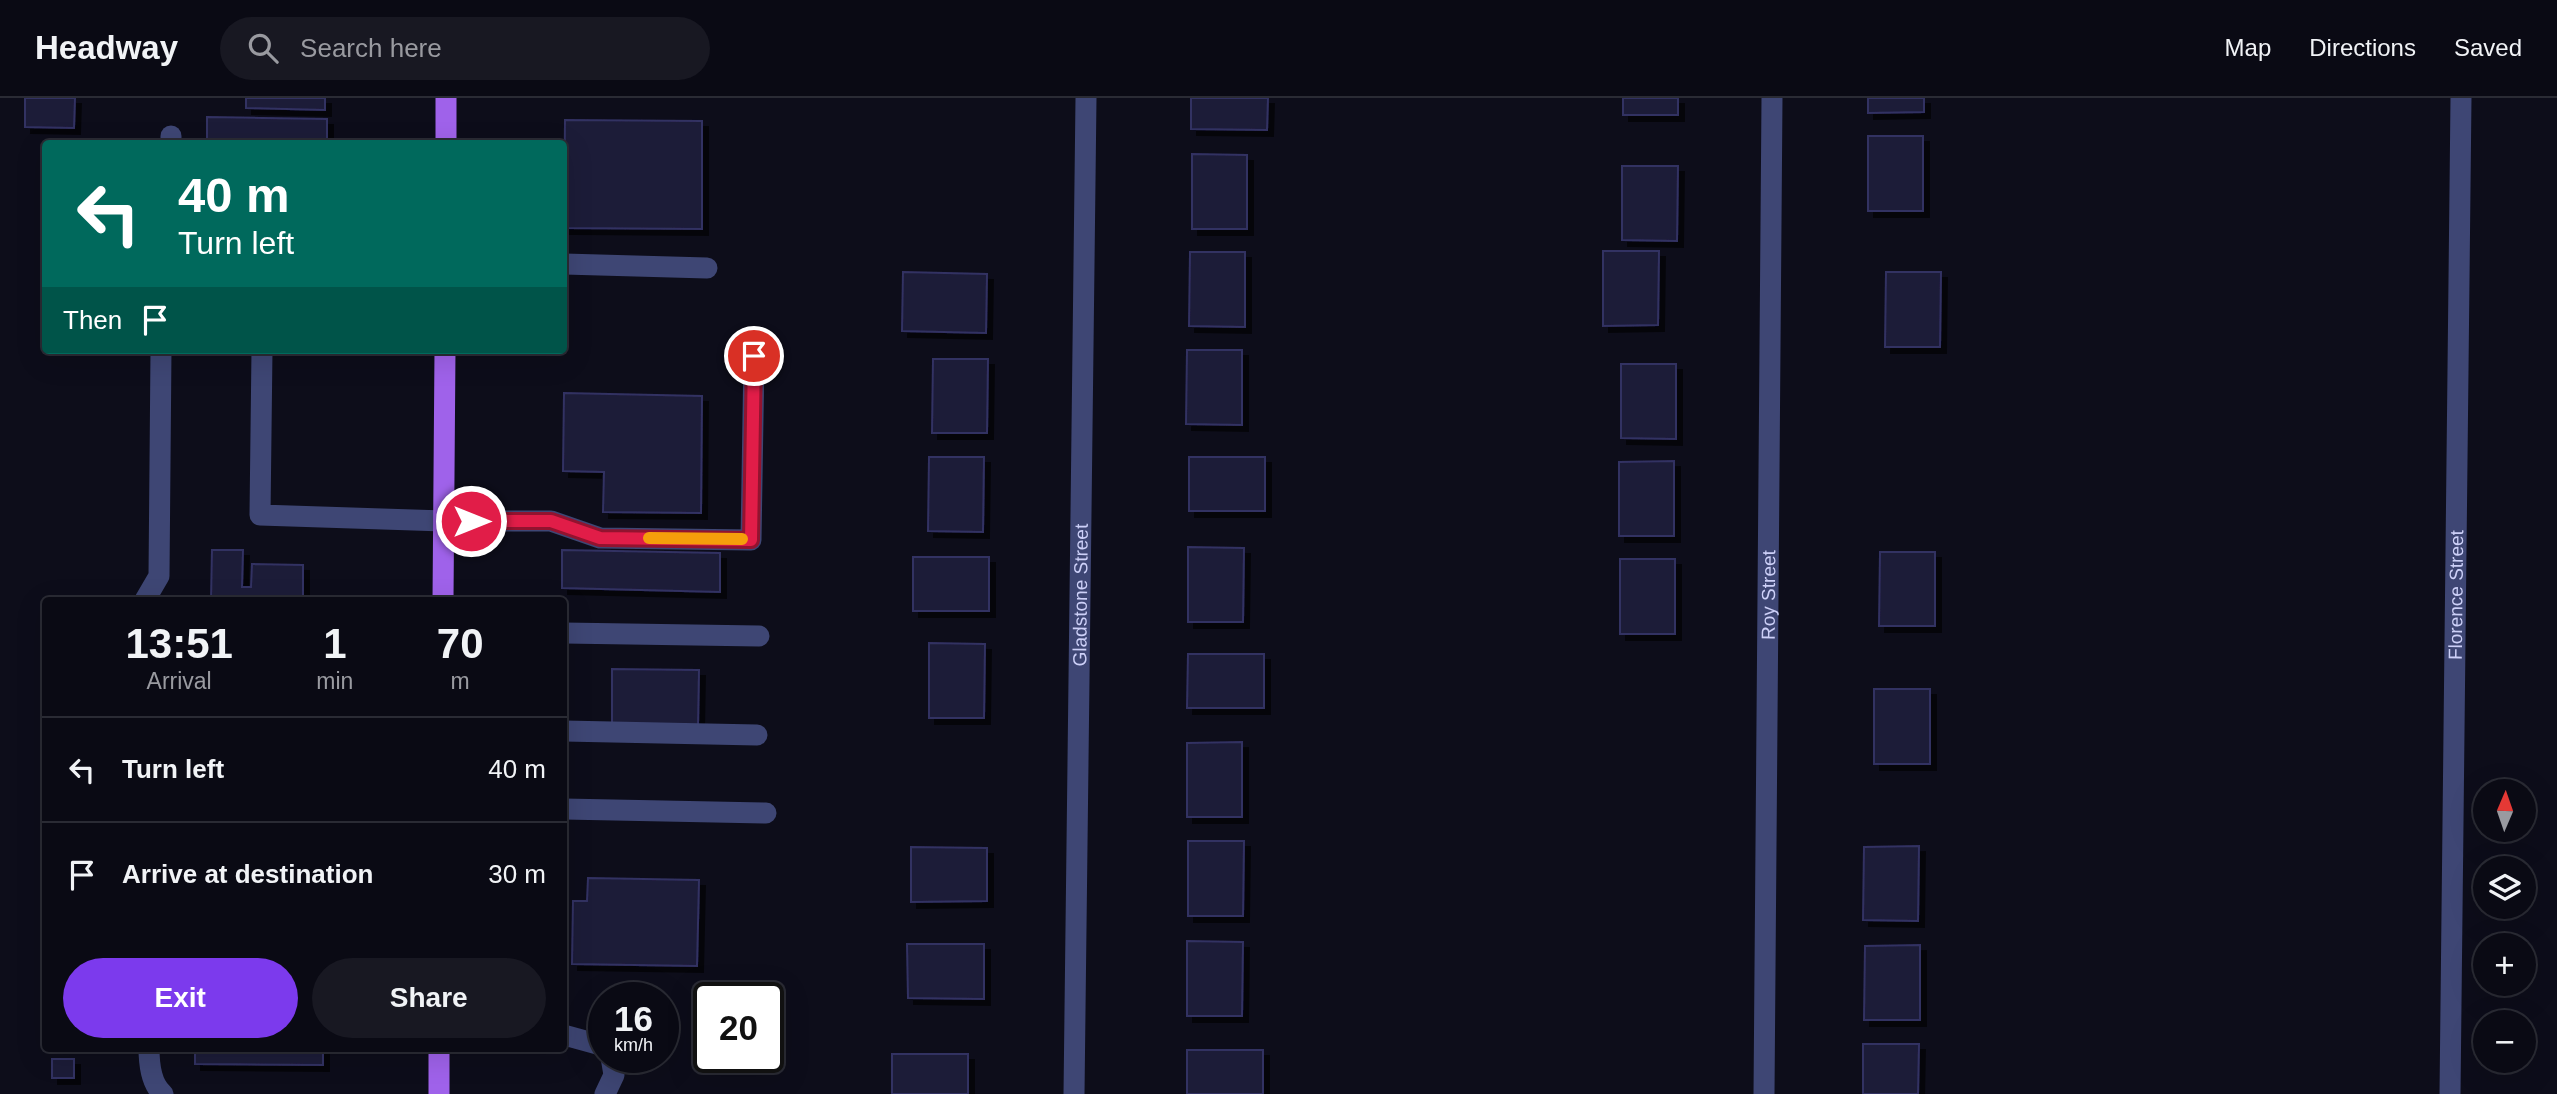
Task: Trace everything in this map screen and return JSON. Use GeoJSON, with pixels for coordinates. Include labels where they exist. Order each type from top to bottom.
{"type":"FeatureCollection","features":[{"type":"Feature","properties":{"kind":"main road"},"geometry":{"type":"LineString","coordinates":[[446,98],[446,140]]}},
{"type":"Feature","properties":{"kind":"main road"},"geometry":{"type":"LineString","coordinates":[[443,597],[445,354]]}},
{"type":"Feature","properties":{"kind":"main road"},"geometry":{"type":"LineString","coordinates":[[439,1052],[439,1094]]}},
{"type":"Feature","properties":{"kind":"street","name":"Gladstone Street"},"geometry":{"type":"LineString","coordinates":[[1074,1094],[1086,98]]}},
{"type":"Feature","properties":{"kind":"street","name":"Roy Street"},"geometry":{"type":"LineString","coordinates":[[1764,1094],[1772,98]]}},
{"type":"Feature","properties":{"kind":"street","name":"Florence Street"},"geometry":{"type":"LineString","coordinates":[[2450,1094],[2461,98]]}},
{"type":"Feature","properties":{"kind":"street"},"geometry":{"type":"LineString","coordinates":[[567,264],[707,268]]}},
{"type":"Feature","properties":{"kind":"street"},"geometry":{"type":"LineString","coordinates":[[147,597],[159,576],[161,354]]}},
{"type":"Feature","properties":{"kind":"street"},"geometry":{"type":"LineString","coordinates":[[262,354],[260,515],[444,521],[551,521],[600,538],[751,540],[754,356]]}},
{"type":"Feature","properties":{"kind":"street"},"geometry":{"type":"LineString","coordinates":[[567,633],[760,636]]}},
{"type":"Feature","properties":{"kind":"street"},"geometry":{"type":"LineString","coordinates":[[567,731],[757,735]]}},
{"type":"Feature","properties":{"kind":"street"},"geometry":{"type":"LineString","coordinates":[[567,809],[766,813]]}},
{"type":"Feature","properties":{"kind":"street"},"geometry":{"type":"LineString","coordinates":[[567,1036],[588,1042]]}},
{"type":"Feature","properties":{"kind":"street"},"geometry":{"type":"LineString","coordinates":[[149,1052],[156,1088],[163,1094]]}},
{"type":"Feature","properties":{"kind":"street"},"geometry":{"type":"LineString","coordinates":[[605,1094],[614,1073]]}},
{"type":"Feature","properties":{"kind":"building"},"geometry":{"type":"Polygon","coordinates":[[[25,98],[75,98],[74,128],[25,127],[25,98]]]}},
{"type":"Feature","properties":{"kind":"building"},"geometry":{"type":"Polygon","coordinates":[[[246,98],[325,98],[325,110],[246,108],[246,98]]]}},
{"type":"Feature","properties":{"kind":"building"},"geometry":{"type":"Polygon","coordinates":[[[1191,98],[1268,98],[1267,130],[1191,129],[1191,98]]]}},
{"type":"Feature","properties":{"kind":"building"},"geometry":{"type":"Polygon","coordinates":[[[1623,98],[1678,98],[1678,115],[1623,115],[1623,98]]]}},
{"type":"Feature","properties":{"kind":"building"},"geometry":{"type":"Polygon","coordinates":[[[1868,98],[1924,98],[1924,112],[1868,113],[1868,98]]]}},
{"type":"Feature","properties":{"kind":"building"},"geometry":{"type":"Polygon","coordinates":[[[207,117],[327,119],[327,140],[207,140],[207,117]]]}},
{"type":"Feature","properties":{"kind":"building"},"geometry":{"type":"Polygon","coordinates":[[[565,120],[702,121],[702,229],[567,228],[567,140],[565,140],[565,120]]]}},
{"type":"Feature","properties":{"kind":"building"},"geometry":{"type":"Polygon","coordinates":[[[1868,136],[1923,136],[1923,211],[1868,211],[1868,136]]]}},
{"type":"Feature","properties":{"kind":"building"},"geometry":{"type":"Polygon","coordinates":[[[1192,154],[1247,155],[1247,229],[1192,229],[1192,154]]]}},
{"type":"Feature","properties":{"kind":"building"},"geometry":{"type":"Polygon","coordinates":[[[1622,166],[1678,166],[1677,241],[1622,240],[1622,166]]]}},
{"type":"Feature","properties":{"kind":"building"},"geometry":{"type":"Polygon","coordinates":[[[1603,251],[1659,251],[1658,325],[1603,326],[1603,251]]]}},
{"type":"Feature","properties":{"kind":"building"},"geometry":{"type":"Polygon","coordinates":[[[1190,252],[1245,252],[1245,327],[1189,326],[1190,252]]]}},
{"type":"Feature","properties":{"kind":"building"},"geometry":{"type":"Polygon","coordinates":[[[903,272],[987,274],[986,333],[902,331],[903,272]]]}},
{"type":"Feature","properties":{"kind":"building"},"geometry":{"type":"Polygon","coordinates":[[[1886,272],[1941,272],[1940,347],[1885,347],[1886,272]]]}},
{"type":"Feature","properties":{"kind":"building"},"geometry":{"type":"Polygon","coordinates":[[[1187,350],[1242,350],[1242,425],[1186,424],[1187,350]]]}},
{"type":"Feature","properties":{"kind":"building"},"geometry":{"type":"Polygon","coordinates":[[[933,359],[988,359],[987,433],[932,433],[933,359]]]}},
{"type":"Feature","properties":{"kind":"building"},"geometry":{"type":"Polygon","coordinates":[[[1621,364],[1676,364],[1676,439],[1621,438],[1621,364]]]}},
{"type":"Feature","properties":{"kind":"building"},"geometry":{"type":"Polygon","coordinates":[[[564,393],[702,396],[701,513],[603,512],[604,472],[563,471],[564,393]]]}},
{"type":"Feature","properties":{"kind":"building"},"geometry":{"type":"Polygon","coordinates":[[[929,457],[984,457],[983,532],[928,531],[929,457]]]}},
{"type":"Feature","properties":{"kind":"building"},"geometry":{"type":"Polygon","coordinates":[[[1189,457],[1265,457],[1265,511],[1189,511],[1189,457]]]}},
{"type":"Feature","properties":{"kind":"building"},"geometry":{"type":"Polygon","coordinates":[[[1674,461],[1674,536],[1619,536],[1619,462],[1674,461]]]}},
{"type":"Feature","properties":{"kind":"building"},"geometry":{"type":"Polygon","coordinates":[[[1188,547],[1244,548],[1243,622],[1188,622],[1188,547]]]}},
{"type":"Feature","properties":{"kind":"building"},"geometry":{"type":"Polygon","coordinates":[[[212,550],[243,550],[242,587],[251,587],[252,564],[303,565],[303,597],[211,597],[212,550]]]}},
{"type":"Feature","properties":{"kind":"building"},"geometry":{"type":"Polygon","coordinates":[[[562,550],[720,553],[720,592],[562,588],[562,550]]]}},
{"type":"Feature","properties":{"kind":"building"},"geometry":{"type":"Polygon","coordinates":[[[1880,552],[1935,552],[1935,626],[1879,626],[1880,552]]]}},
{"type":"Feature","properties":{"kind":"building"},"geometry":{"type":"Polygon","coordinates":[[[913,557],[989,557],[989,611],[913,611],[913,557]]]}},
{"type":"Feature","properties":{"kind":"building"},"geometry":{"type":"Polygon","coordinates":[[[1620,559],[1675,559],[1675,634],[1620,634],[1620,559]]]}},
{"type":"Feature","properties":{"kind":"building"},"geometry":{"type":"Polygon","coordinates":[[[929,643],[985,644],[984,718],[929,718],[929,643]]]}},
{"type":"Feature","properties":{"kind":"building"},"geometry":{"type":"Polygon","coordinates":[[[1188,654],[1264,654],[1264,708],[1187,708],[1188,654]]]}},
{"type":"Feature","properties":{"kind":"building"},"geometry":{"type":"Polygon","coordinates":[[[612,669],[699,670],[698,726],[612,725],[612,669]]]}},
{"type":"Feature","properties":{"kind":"building"},"geometry":{"type":"Polygon","coordinates":[[[1874,689],[1930,689],[1930,764],[1874,764],[1874,689]]]}},
{"type":"Feature","properties":{"kind":"building"},"geometry":{"type":"Polygon","coordinates":[[[1242,742],[1242,817],[1187,817],[1187,743],[1242,742]]]}},
{"type":"Feature","properties":{"kind":"building"},"geometry":{"type":"Polygon","coordinates":[[[1188,841],[1244,841],[1243,916],[1188,916],[1188,841]]]}},
{"type":"Feature","properties":{"kind":"building"},"geometry":{"type":"Polygon","coordinates":[[[1919,846],[1918,921],[1863,920],[1864,847],[1919,846]]]}},
{"type":"Feature","properties":{"kind":"building"},"geometry":{"type":"Polygon","coordinates":[[[911,847],[987,848],[987,901],[911,902],[911,847]]]}},
{"type":"Feature","properties":{"kind":"building"},"geometry":{"type":"Polygon","coordinates":[[[588,878],[699,880],[697,966],[572,964],[573,901],[587,901],[588,878]]]}},
{"type":"Feature","properties":{"kind":"building"},"geometry":{"type":"Polygon","coordinates":[[[1187,941],[1243,942],[1242,1016],[1187,1016],[1187,941]]]}},
{"type":"Feature","properties":{"kind":"building"},"geometry":{"type":"Polygon","coordinates":[[[907,944],[984,944],[984,999],[908,998],[907,944]]]}},
{"type":"Feature","properties":{"kind":"building"},"geometry":{"type":"Polygon","coordinates":[[[1920,945],[1920,1020],[1864,1020],[1865,946],[1920,945]]]}},
{"type":"Feature","properties":{"kind":"building"},"geometry":{"type":"Polygon","coordinates":[[[1863,1044],[1919,1044],[1918,1094],[1863,1094],[1863,1044]]]}},
{"type":"Feature","properties":{"kind":"building"},"geometry":{"type":"Polygon","coordinates":[[[1187,1050],[1263,1050],[1263,1094],[1187,1094],[1187,1050]]]}},
{"type":"Feature","properties":{"kind":"building"},"geometry":{"type":"Polygon","coordinates":[[[195,1052],[323,1052],[323,1065],[195,1064],[195,1052]]]}},
{"type":"Feature","properties":{"kind":"building"},"geometry":{"type":"Polygon","coordinates":[[[892,1054],[968,1054],[968,1094],[892,1094],[892,1054]]]}},
{"type":"Feature","properties":{"kind":"building"},"geometry":{"type":"Polygon","coordinates":[[[52,1059],[74,1059],[74,1078],[52,1078],[52,1059]]]}},
{"type":"Feature","properties":{"kind":"slow traffic"},"geometry":{"type":"LineString","coordinates":[[649,538],[742,539]]}},
{"type":"Feature","properties":{"kind":"route"},"geometry":{"type":"LineString","coordinates":[[471,521],[551,521],[600,538],[751,540],[754,356]]}}]}
